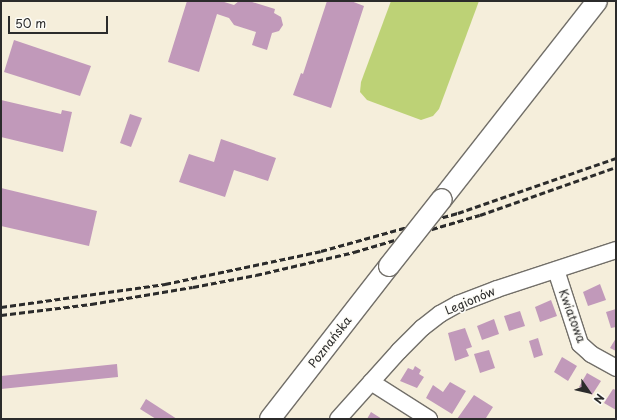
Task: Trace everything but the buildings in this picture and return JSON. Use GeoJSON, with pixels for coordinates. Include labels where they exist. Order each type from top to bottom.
{"type":"FeatureCollection","features":[{"type":"Feature","properties":{"kind":"main road","name":"Poznańska"},"geometry":{"type":"LineString","coordinates":[[270,419],[597,1]]}},
{"type":"Feature","properties":{"kind":"street","name":"Legionów"},"geometry":{"type":"LineString","coordinates":[[338,419],[398,350],[440,314],[458,304],[616,250]]}},
{"type":"Feature","properties":{"kind":"street","name":"Kwiatowa"},"geometry":{"type":"LineString","coordinates":[[556,270],[580,344],[591,354],[616,368]]}},
{"type":"Feature","properties":{"kind":"street"},"geometry":{"type":"LineString","coordinates":[[371,382],[429,419]]}},
{"type":"Feature","properties":{"kind":"green space"},"geometry":{"type":"Polygon","coordinates":[[[391,1],[479,1],[439,109],[433,116],[421,120],[367,100],[360,92],[361,82],[391,1]]]}},
{"type":"Feature","properties":{"kind":"railway"},"geometry":{"type":"LineString","coordinates":[[1,307],[165,284],[321,251],[458,213],[616,158]]}},
{"type":"Feature","properties":{"kind":"railway"},"geometry":{"type":"LineString","coordinates":[[1,315],[91,304],[193,287],[256,275],[354,252],[480,215],[616,167]]}}]}
